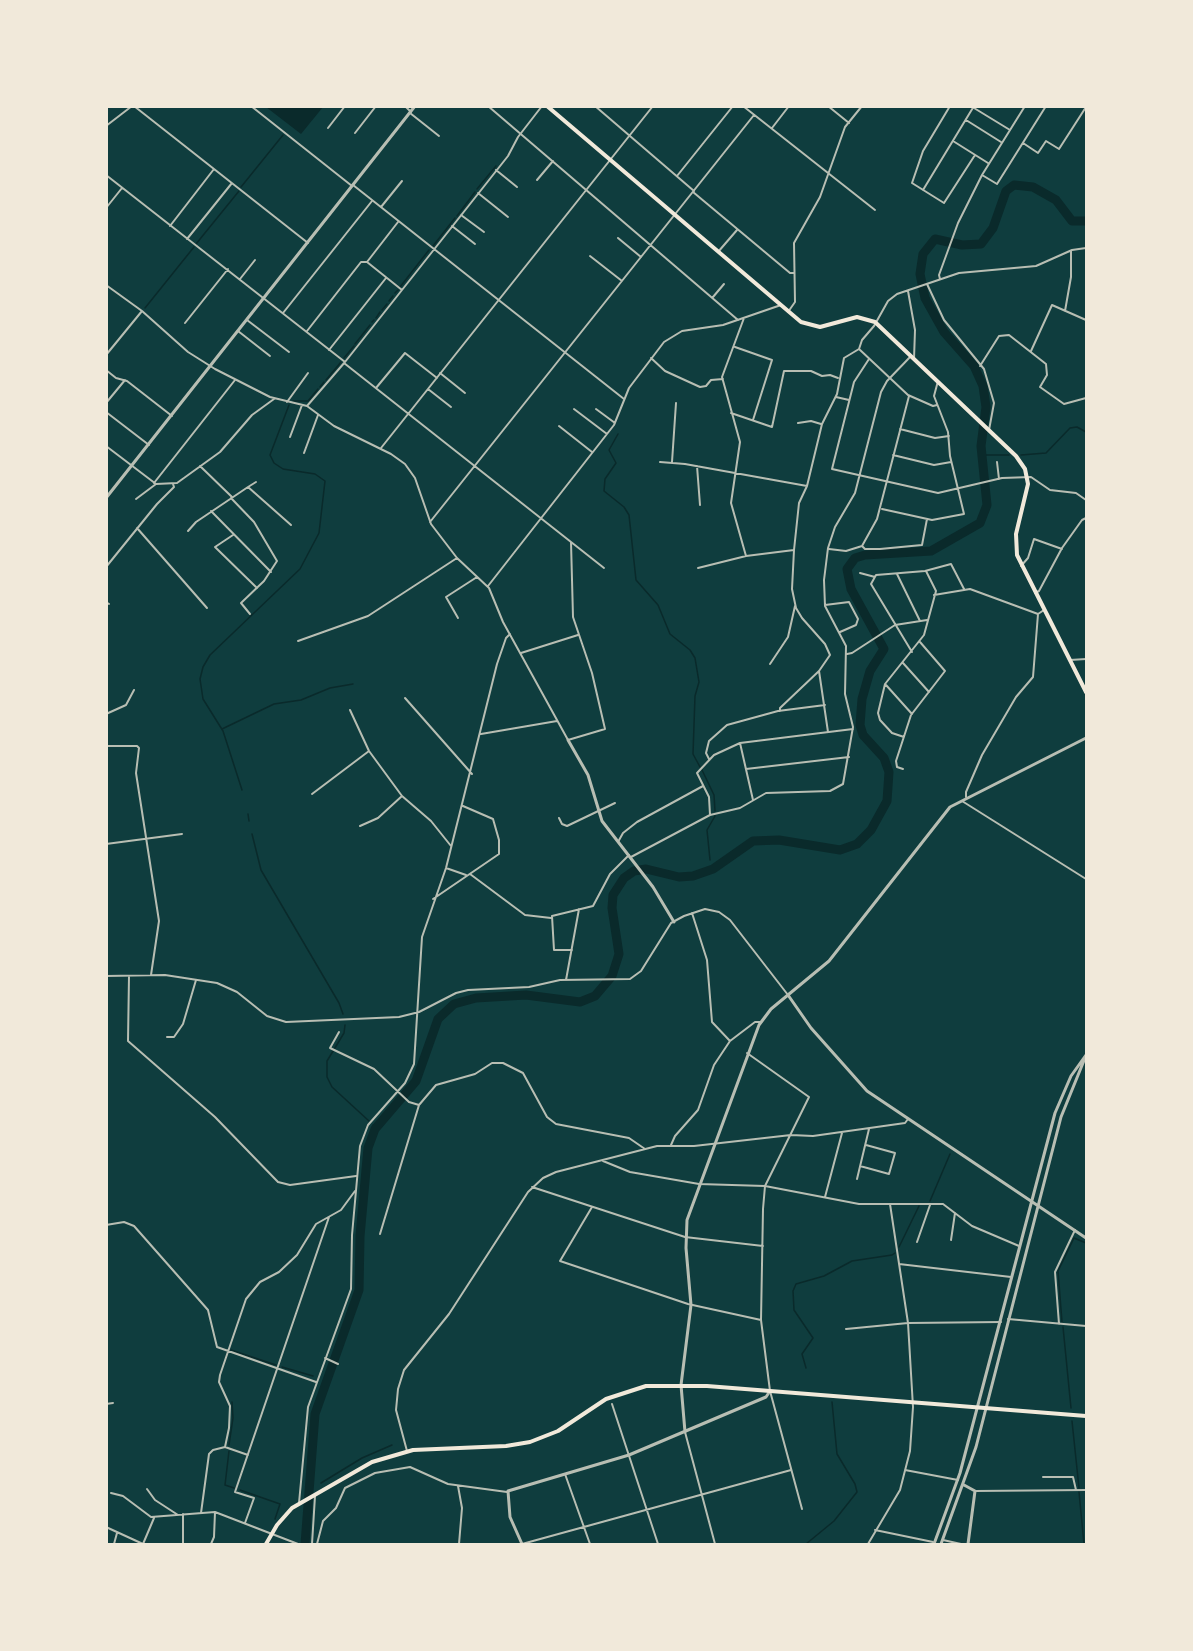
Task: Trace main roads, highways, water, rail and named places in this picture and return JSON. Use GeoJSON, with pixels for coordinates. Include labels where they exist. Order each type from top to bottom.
{"type":"FeatureCollection","features":[{"type":"Feature","properties":{"kind":"main road"},"geometry":{"type":"LineString","coordinates":[[547,106],[801,322],[815,327],[830,326],[857,317],[876,323],[1019,460],[1027,477],[1028,495],[1016,540],[1022,566],[1086,692]]}},
{"type":"Feature","properties":{"kind":"main road"},"geometry":{"type":"LineString","coordinates":[[266,1545],[284,1516],[300,1503],[366,1464],[407,1451],[524,1444],[552,1434],[619,1393],[646,1386],[681,1385],[770,1391],[1086,1416]]}},
{"type":"Feature","properties":{"kind":"water"},"geometry":{"type":"Polygon","coordinates":[[[266,107],[323,107],[301,134],[266,107]]]}},
{"type":"Feature","properties":{"kind":"waterway"},"geometry":{"type":"LineString","coordinates":[[241,187],[283,135]]}},
{"type":"Feature","properties":{"kind":"waterway"},"geometry":{"type":"LineString","coordinates":[[477,189],[496,166]]}},
{"type":"Feature","properties":{"kind":"waterway"},"geometry":{"type":"LineString","coordinates":[[305,1544],[315,1414],[359,1290],[360,1236],[368,1148],[375,1129],[416,1081],[438,1019],[454,1004],[476,998],[526,995],[580,1002],[595,996],[612,976],[619,954],[612,908],[613,895],[624,878],[634,871],[646,869],[679,877],[693,876],[713,869],[753,841],[779,840],[840,850],[857,844],[871,830],[887,801],[889,772],[884,758],[863,735],[860,725],[862,699],[870,671],[884,649],[851,589],[847,569],[855,558],[865,555],[931,551],[980,523],[987,505],[981,446],[986,407],[983,386],[974,366],[944,332],[925,298],[920,274],[923,254],[935,239],[962,245],[981,244],[993,228],[1006,191],[1014,185],[1033,187],[1056,200],[1072,221],[1086,221]]}},
{"type":"Feature","properties":{"kind":"waterway"},"geometry":{"type":"LineString","coordinates":[[196,244],[239,191]]}},
{"type":"Feature","properties":{"kind":"waterway"},"geometry":{"type":"LineString","coordinates":[[457,216],[475,192]]}},
{"type":"Feature","properties":{"kind":"waterway"},"geometry":{"type":"LineString","coordinates":[[433,246],[455,218]]}},
{"type":"Feature","properties":{"kind":"waterway"},"geometry":{"type":"LineString","coordinates":[[145,308],[194,247]]}},
{"type":"Feature","properties":{"kind":"waterway"},"geometry":{"type":"LineString","coordinates":[[400,287],[429,250]]}},
{"type":"Feature","properties":{"kind":"waterway"},"geometry":{"type":"LineString","coordinates":[[395,293],[398,290]]}},
{"type":"Feature","properties":{"kind":"waterway"},"geometry":{"type":"LineString","coordinates":[[389,301],[393,296]]}},
{"type":"Feature","properties":{"kind":"waterway"},"geometry":{"type":"LineString","coordinates":[[382,310],[387,304]]}},
{"type":"Feature","properties":{"kind":"waterway"},"geometry":{"type":"LineString","coordinates":[[376,318],[380,312]]}},
{"type":"Feature","properties":{"kind":"waterway"},"geometry":{"type":"LineString","coordinates":[[355,344],[370,325]]}},
{"type":"Feature","properties":{"kind":"waterway"},"geometry":{"type":"LineString","coordinates":[[344,358],[354,346]]}},
{"type":"Feature","properties":{"kind":"waterway"},"geometry":{"type":"LineString","coordinates":[[326,380],[341,362]]}},
{"type":"Feature","properties":{"kind":"waterway"},"geometry":{"type":"LineString","coordinates":[[320,387],[324,382]]}},
{"type":"Feature","properties":{"kind":"waterway"},"geometry":{"type":"LineString","coordinates":[[293,401],[308,401],[318,389]]}},
{"type":"Feature","properties":{"kind":"waterway"},"geometry":{"type":"LineString","coordinates":[[242,790],[223,731],[203,699],[200,679],[203,667],[210,655],[300,569],[319,533],[325,481],[315,474],[283,469],[274,463],[270,455],[289,405]]}},
{"type":"Feature","properties":{"kind":"waterway"},"geometry":{"type":"LineString","coordinates":[[1021,455],[1046,453],[1070,428],[1077,427],[1086,432]]}},
{"type":"Feature","properties":{"kind":"waterway"},"geometry":{"type":"LineString","coordinates":[[618,434],[609,450],[616,463],[605,479],[604,491],[624,507],[629,515],[636,580],[658,605],[670,634],[690,650],[695,658],[699,682],[695,696],[693,754],[700,767]]}},
{"type":"Feature","properties":{"kind":"waterway"},"geometry":{"type":"LineString","coordinates":[[982,455],[1009,455]]}},
{"type":"Feature","properties":{"kind":"waterway"},"geometry":{"type":"LineString","coordinates":[[222,729],[274,704],[301,700],[330,688],[353,684]]}},
{"type":"Feature","properties":{"kind":"waterway"},"geometry":{"type":"LineString","coordinates":[[702,770],[714,795],[715,811]]}},
{"type":"Feature","properties":{"kind":"waterway"},"geometry":{"type":"LineString","coordinates":[[248,814],[249,821]]}},
{"type":"Feature","properties":{"kind":"waterway"},"geometry":{"type":"LineString","coordinates":[[710,860],[707,830],[715,816]]}},
{"type":"Feature","properties":{"kind":"waterway"},"geometry":{"type":"LineString","coordinates":[[252,834],[261,870],[339,1003],[343,1014]]}},
{"type":"Feature","properties":{"kind":"waterway"},"geometry":{"type":"LineString","coordinates":[[345,1025],[344,1033],[327,1061],[327,1077],[332,1087],[369,1121]]}},
{"type":"Feature","properties":{"kind":"waterway"},"geometry":{"type":"LineString","coordinates":[[373,1125],[376,1128]]}},
{"type":"Feature","properties":{"kind":"waterway"},"geometry":{"type":"LineString","coordinates":[[930,1201],[950,1154]]}},
{"type":"Feature","properties":{"kind":"waterway"},"geometry":{"type":"LineString","coordinates":[[899,1247],[919,1206]]}},
{"type":"Feature","properties":{"kind":"waterway"},"geometry":{"type":"LineString","coordinates":[[1062,1322],[1058,1271],[1074,1238],[1086,1243]]}},
{"type":"Feature","properties":{"kind":"waterway"},"geometry":{"type":"LineString","coordinates":[[806,1368],[802,1354],[813,1338],[794,1310],[793,1291],[796,1284],[824,1276],[852,1261],[895,1253]]}},
{"type":"Feature","properties":{"kind":"waterway"},"geometry":{"type":"LineString","coordinates":[[1063,1327],[1071,1408]]}},
{"type":"Feature","properties":{"kind":"waterway"},"geometry":{"type":"LineString","coordinates":[[231,1350],[276,1365]]}},
{"type":"Feature","properties":{"kind":"waterway"},"geometry":{"type":"LineString","coordinates":[[282,1367],[313,1376]]}},
{"type":"Feature","properties":{"kind":"waterway"},"geometry":{"type":"LineString","coordinates":[[229,1445],[233,1418],[232,1402]]}},
{"type":"Feature","properties":{"kind":"waterway"},"geometry":{"type":"LineString","coordinates":[[806,1544],[834,1521],[857,1492],[855,1484],[837,1454],[832,1402]]}},
{"type":"Feature","properties":{"kind":"waterway"},"geometry":{"type":"LineString","coordinates":[[1072,1421],[1079,1488]]}},
{"type":"Feature","properties":{"kind":"waterway"},"geometry":{"type":"LineString","coordinates":[[321,1483],[362,1458],[392,1445]]}},
{"type":"Feature","properties":{"kind":"waterway"},"geometry":{"type":"LineString","coordinates":[[229,1451],[225,1485],[234,1488]]}},
{"type":"Feature","properties":{"kind":"waterway"},"geometry":{"type":"LineString","coordinates":[[240,1490],[280,1504],[275,1519]]}},
{"type":"Feature","properties":{"kind":"waterway"},"geometry":{"type":"LineString","coordinates":[[1079,1492],[1084,1544]]}}]}
